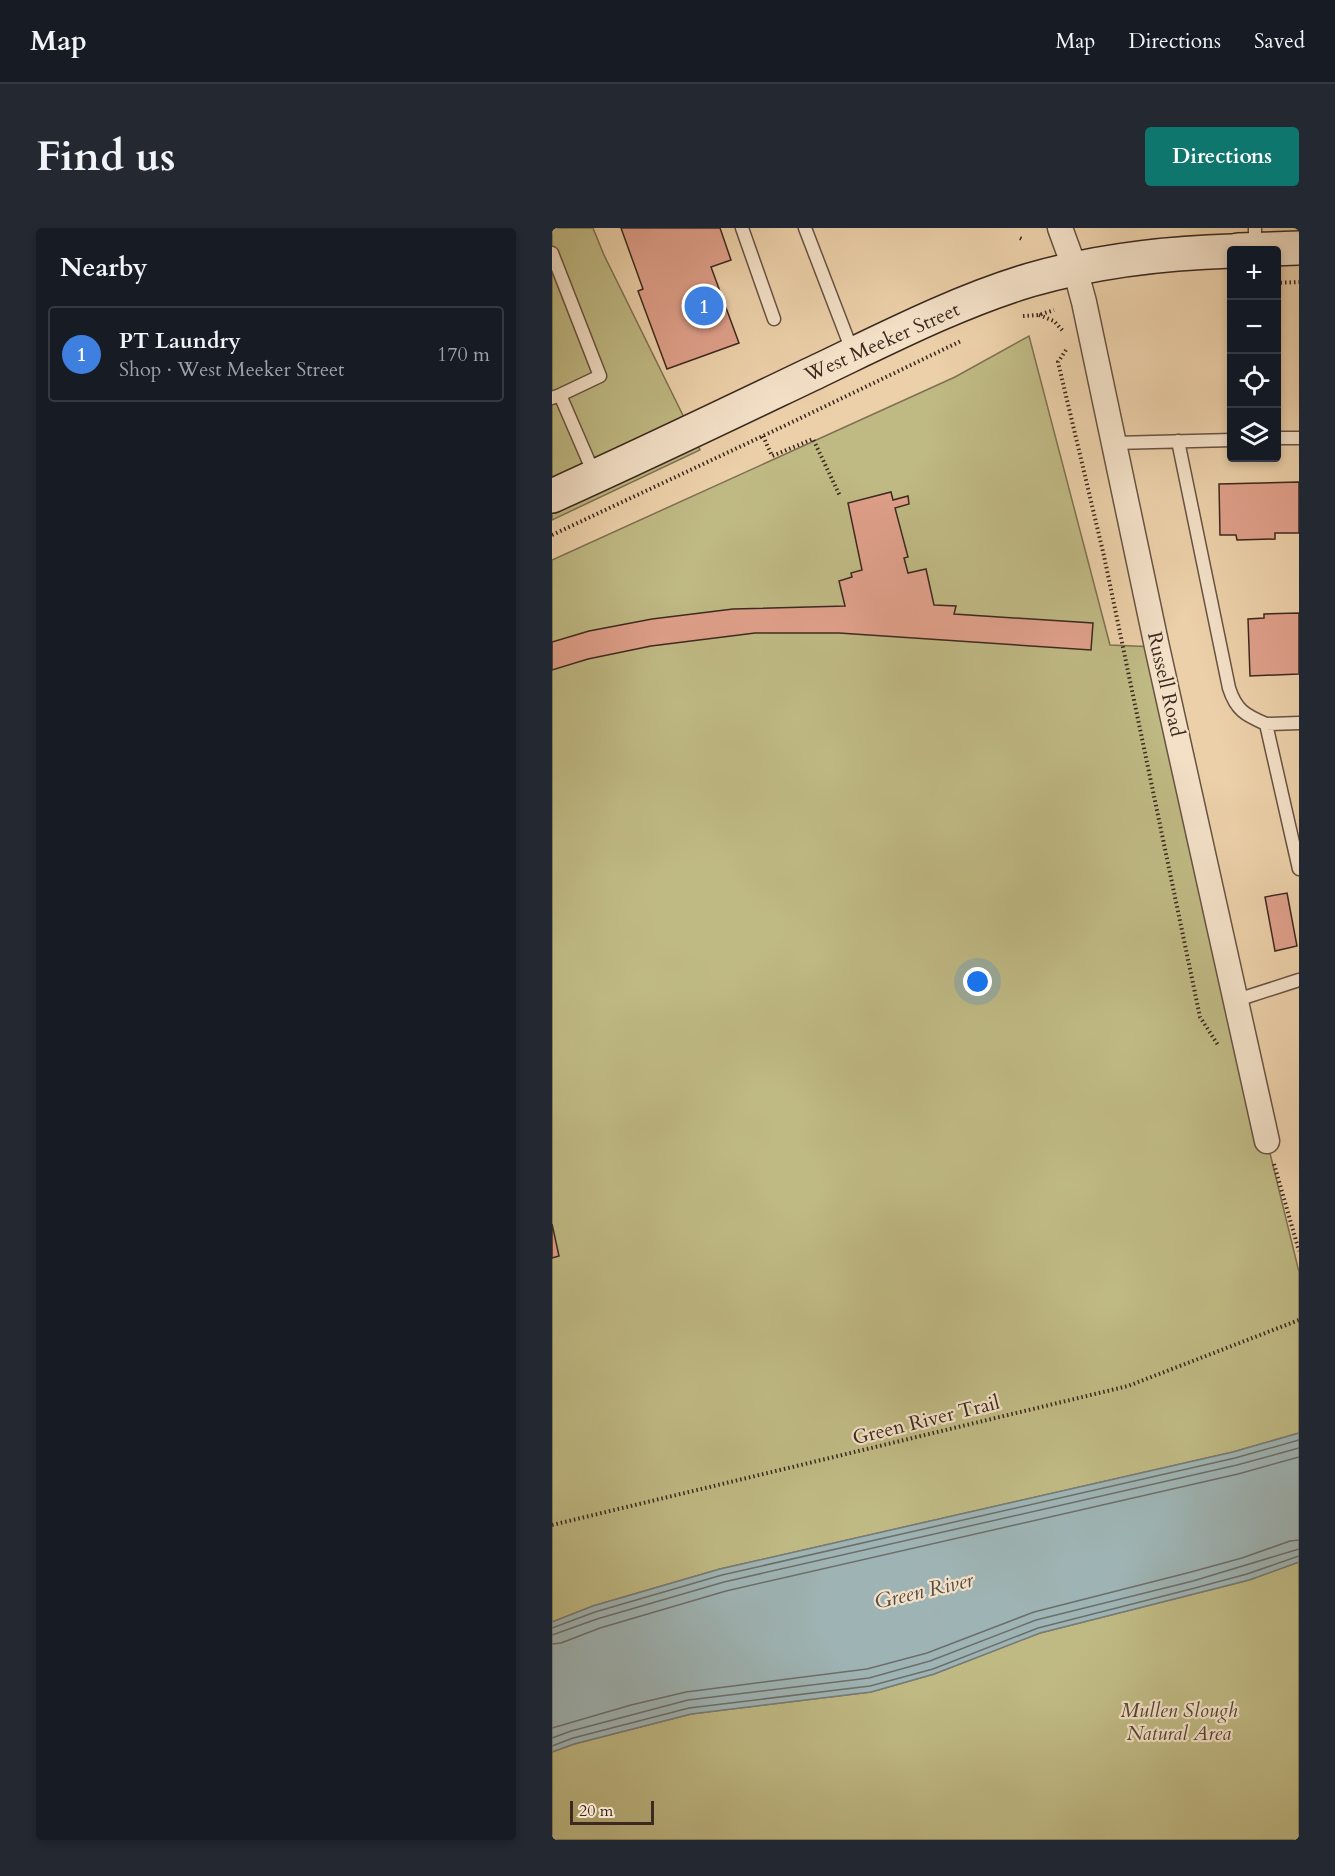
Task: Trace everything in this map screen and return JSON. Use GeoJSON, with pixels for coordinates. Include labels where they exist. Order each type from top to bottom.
{"type":"FeatureCollection","features":[{"type":"Feature","properties":{"kind":"main road"},"geometry":{"type":"LineString","coordinates":[[1281,249],[1299,249]]}},
{"type":"Feature","properties":{"kind":"main road","name":"West Meeker Street"},"geometry":{"type":"LineString","coordinates":[[552,496],[918,323],[1007,287],[1120,260],[1172,253],[1227,251]]}},
{"type":"Feature","properties":{"kind":"street","name":"Russell Road"},"geometry":{"type":"LineString","coordinates":[[1060,228],[1075,269],[1267,1141]]}},
{"type":"Feature","properties":{"kind":"lane"},"geometry":{"type":"LineString","coordinates":[[742,228],[774,319]]}},
{"type":"Feature","properties":{"kind":"lane"},"geometry":{"type":"LineString","coordinates":[[805,228],[854,353]]}},
{"type":"Feature","properties":{"kind":"lane"},"geometry":{"type":"LineString","coordinates":[[1255,228],[1255,246]]}},
{"type":"Feature","properties":{"kind":"lane"},"geometry":{"type":"LineString","coordinates":[[552,253],[600,376],[556,397],[596,477]]}},
{"type":"Feature","properties":{"kind":"lane"},"geometry":{"type":"LineString","coordinates":[[1281,438],[1299,438]]}},
{"type":"Feature","properties":{"kind":"lane"},"geometry":{"type":"LineString","coordinates":[[1114,443],[1227,440]]}},
{"type":"Feature","properties":{"kind":"lane"},"geometry":{"type":"LineString","coordinates":[[1178,441],[1234,703],[1247,716],[1266,724],[1299,723]]}},
{"type":"Feature","properties":{"kind":"lane"},"geometry":{"type":"LineString","coordinates":[[1266,724],[1299,869]]}},
{"type":"Feature","properties":{"kind":"lane"},"geometry":{"type":"LineString","coordinates":[[1237,1000],[1299,980]]}},
{"type":"Feature","properties":{"kind":"path"},"geometry":{"type":"LineString","coordinates":[[1281,283],[1299,282]]}},
{"type":"Feature","properties":{"kind":"path"},"geometry":{"type":"LineString","coordinates":[[1016,318],[1039,315],[1054,310]]}},
{"type":"Feature","properties":{"kind":"path"},"geometry":{"type":"LineString","coordinates":[[1039,315],[1054,321],[1063,330],[1066,351],[1058,362],[1104,556],[1200,1017],[1217,1044],[1251,1069]]}},
{"type":"Feature","properties":{"kind":"path"},"geometry":{"type":"LineString","coordinates":[[552,535],[970,336]]}},
{"type":"Feature","properties":{"kind":"path"},"geometry":{"type":"LineString","coordinates":[[763,436],[772,456],[813,439],[840,496]]}},
{"type":"Feature","properties":{"kind":"path"},"geometry":{"type":"LineString","coordinates":[[1267,1141],[1299,1251]]}},
{"type":"Feature","properties":{"kind":"path","name":"Green River Trail"},"geometry":{"type":"LineString","coordinates":[[552,1525],[1128,1386],[1299,1320]]}},
{"type":"Feature","properties":{"kind":"green space"},"geometry":{"type":"Polygon","coordinates":[[[552,228],[593,228],[604,255],[700,450],[552,520],[552,228]]]}},
{"type":"Feature","properties":{"kind":"green space"},"geometry":{"type":"Polygon","coordinates":[[[1029,336],[1110,645],[1157,647],[1267,1141],[1299,1272],[1299,1433],[1233,1452],[720,1569],[593,1606],[552,1622],[552,560],[955,377],[1029,336]]]}},
{"type":"Feature","properties":{"kind":"green space","name":"Mullen Slough Natural Area"},"geometry":{"type":"Polygon","coordinates":[[[1299,1562],[1299,1840],[552,1840],[552,1752],[574,1744],[691,1714],[871,1692],[934,1674],[1040,1633],[1249,1580],[1299,1562]]]}},
{"type":"Feature","properties":{"kind":"water","name":"Green River"},"geometry":{"type":"Polygon","coordinates":[[[1299,1433],[1299,1562],[1249,1580],[1040,1633],[934,1674],[871,1692],[691,1714],[574,1744],[552,1752],[552,1622],[593,1606],[720,1569],[1233,1452],[1299,1433]]]}},
{"type":"Feature","properties":{"kind":"building"},"geometry":{"type":"Polygon","coordinates":[[[621,228],[720,228],[731,260],[711,267],[739,343],[667,369],[638,291],[643,289],[621,228]]]}},
{"type":"Feature","properties":{"kind":"building"},"geometry":{"type":"Polygon","coordinates":[[[1299,482],[1299,533],[1275,533],[1275,539],[1237,540],[1236,535],[1220,535],[1219,484],[1299,482]]]}},
{"type":"Feature","properties":{"kind":"building"},"geometry":{"type":"Polygon","coordinates":[[[891,492],[893,500],[908,496],[909,504],[895,508],[908,557],[904,558],[908,573],[926,569],[934,605],[956,606],[954,614],[1093,623],[1091,650],[839,633],[755,633],[651,646],[588,659],[552,670],[552,642],[589,631],[652,619],[733,609],[845,606],[839,581],[852,577],[851,573],[862,570],[848,503],[891,492]]]}},
{"type":"Feature","properties":{"kind":"building"},"geometry":{"type":"Polygon","coordinates":[[[1299,613],[1299,674],[1250,676],[1248,619],[1264,618],[1264,614],[1299,613]]]}},
{"type":"Feature","properties":{"kind":"building"},"geometry":{"type":"Polygon","coordinates":[[[1287,893],[1297,946],[1275,951],[1265,897],[1287,893]]]}},
{"type":"Feature","properties":{"kind":"building"},"geometry":{"type":"Polygon","coordinates":[[[552,1224],[559,1256],[552,1258],[552,1224]]]}},
{"type":"Feature","properties":{"kind":"place","name":"PT Laundry"},"geometry":{"type":"Point","coordinates":[704,306]}}]}
